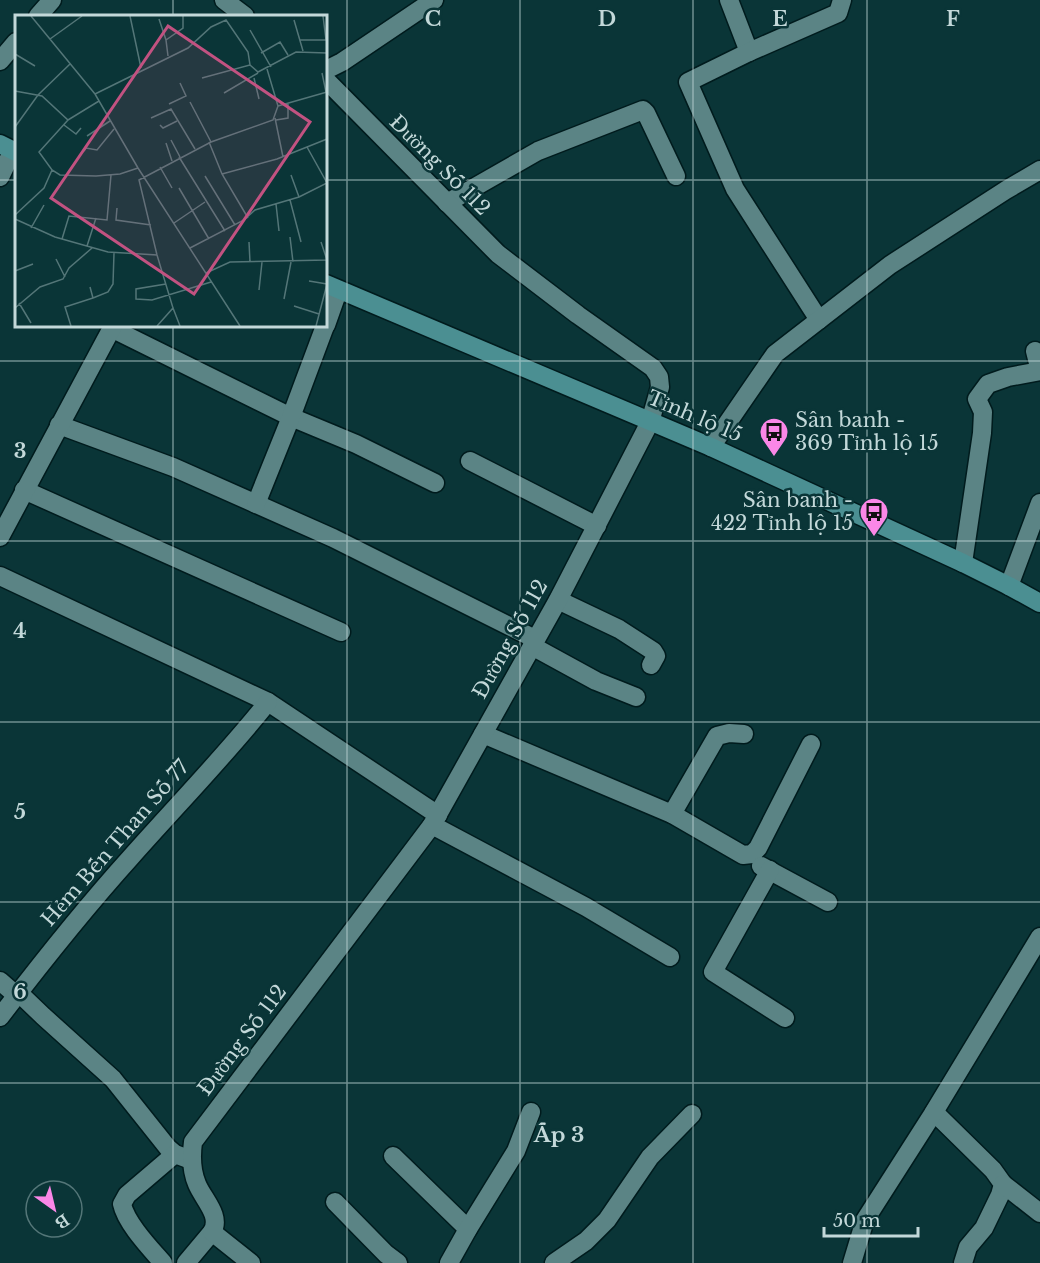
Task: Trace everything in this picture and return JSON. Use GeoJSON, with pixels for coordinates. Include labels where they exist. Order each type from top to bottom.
{"type":"FeatureCollection","features":[{"type":"Feature","properties":{"kind":"main road","name":"Tỉnh lộ 15"},"geometry":{"type":"LineString","coordinates":[[332,287],[711,447],[963,563],[1040,603]]}},
{"type":"Feature","properties":{"kind":"street"},"geometry":{"type":"LineString","coordinates":[[39,15],[52,0]]}},
{"type":"Feature","properties":{"kind":"street"},"geometry":{"type":"LineString","coordinates":[[224,0],[244,15]]}},
{"type":"Feature","properties":{"kind":"street"},"geometry":{"type":"LineString","coordinates":[[327,70],[342,62],[412,6],[434,0]]}},
{"type":"Feature","properties":{"kind":"street"},"geometry":{"type":"LineString","coordinates":[[729,0],[749,52]]}},
{"type":"Feature","properties":{"kind":"street"},"geometry":{"type":"LineString","coordinates":[[819,320],[735,189],[688,82],[749,52],[838,14],[842,0]]}},
{"type":"Feature","properties":{"kind":"street"},"geometry":{"type":"LineString","coordinates":[[0,61],[15,43]]}},
{"type":"Feature","properties":{"kind":"street","name":"Đường Số 112"},"geometry":{"type":"LineString","coordinates":[[183,1157],[435,820],[597,526],[650,422],[660,387],[659,377],[653,368],[498,254],[329,84]]}},
{"type":"Feature","properties":{"kind":"street"},"geometry":{"type":"LineString","coordinates":[[447,203],[538,151],[643,110],[676,176]]}},
{"type":"Feature","properties":{"kind":"street"},"geometry":{"type":"LineString","coordinates":[[0,177],[10,149]]}},
{"type":"Feature","properties":{"kind":"street"},"geometry":{"type":"LineString","coordinates":[[711,447],[775,354],[890,265],[1040,170]]}},
{"type":"Feature","properties":{"kind":"street"},"geometry":{"type":"LineString","coordinates":[[327,314],[332,287]]}},
{"type":"Feature","properties":{"kind":"street"},"geometry":{"type":"LineString","coordinates":[[0,537],[112,327],[291,417],[356,444],[435,483]]}},
{"type":"Feature","properties":{"kind":"street"},"geometry":{"type":"LineString","coordinates":[[256,504],[324,327]]}},
{"type":"Feature","properties":{"kind":"street"},"geometry":{"type":"LineString","coordinates":[[963,563],[982,433],[982,412],[977,399],[988,384],[1008,377],[1040,371],[1035,351]]}},
{"type":"Feature","properties":{"kind":"street"},"geometry":{"type":"LineString","coordinates":[[60,425],[173,467],[333,538],[533,643],[596,681],[636,697]]}},
{"type":"Feature","properties":{"kind":"street"},"geometry":{"type":"LineString","coordinates":[[470,461],[597,526]]}},
{"type":"Feature","properties":{"kind":"street"},"geometry":{"type":"LineString","coordinates":[[24,490],[340,632]]}},
{"type":"Feature","properties":{"kind":"street"},"geometry":{"type":"LineString","coordinates":[[1009,586],[1040,503]]}},
{"type":"Feature","properties":{"kind":"street"},"geometry":{"type":"LineString","coordinates":[[0,576],[268,702],[435,820],[670,957]]}},
{"type":"Feature","properties":{"kind":"street"},"geometry":{"type":"LineString","coordinates":[[558,600],[619,629],[653,651],[656,656],[651,665]]}},
{"type":"Feature","properties":{"kind":"street","name":"Hẻm Bến Than Số 77"},"geometry":{"type":"LineString","coordinates":[[0,1017],[42,961],[268,702]]}},
{"type":"Feature","properties":{"kind":"street"},"geometry":{"type":"LineString","coordinates":[[672,814],[717,736],[729,733],[744,734]]}},
{"type":"Feature","properties":{"kind":"street"},"geometry":{"type":"LineString","coordinates":[[483,734],[672,814],[828,902]]}},
{"type":"Feature","properties":{"kind":"street"},"geometry":{"type":"LineString","coordinates":[[742,855],[752,854],[758,848],[812,744]]}},
{"type":"Feature","properties":{"kind":"street"},"geometry":{"type":"LineString","coordinates":[[770,870],[713,972],[785,1018]]}},
{"type":"Feature","properties":{"kind":"street"},"geometry":{"type":"LineString","coordinates":[[852,1263],[865,1220],[1034,962],[1040,938]]}},
{"type":"Feature","properties":{"kind":"street"},"geometry":{"type":"LineString","coordinates":[[0,981],[113,1079],[168,1148],[183,1157],[214,1215],[215,1227],[186,1263]]}},
{"type":"Feature","properties":{"kind":"street"},"geometry":{"type":"LineString","coordinates":[[449,1263],[516,1151],[531,1112]]}},
{"type":"Feature","properties":{"kind":"street"},"geometry":{"type":"LineString","coordinates":[[934,1112],[993,1170],[1003,1184],[1040,1214]]}},
{"type":"Feature","properties":{"kind":"street"},"geometry":{"type":"LineString","coordinates":[[554,1263],[586,1241],[607,1220],[650,1157],[692,1114]]}},
{"type":"Feature","properties":{"kind":"street"},"geometry":{"type":"LineString","coordinates":[[393,1156],[468,1229]]}},
{"type":"Feature","properties":{"kind":"street"},"geometry":{"type":"LineString","coordinates":[[163,1263],[124,1213],[122,1204],[127,1195],[183,1157]]}},
{"type":"Feature","properties":{"kind":"street"},"geometry":{"type":"LineString","coordinates":[[963,1263],[968,1247],[984,1228],[1003,1184]]}},
{"type":"Feature","properties":{"kind":"street"},"geometry":{"type":"LineString","coordinates":[[335,1202],[386,1254],[398,1263]]}},
{"type":"Feature","properties":{"kind":"street"},"geometry":{"type":"LineString","coordinates":[[212,1232],[251,1263]]}},
{"type":"Feature","properties":{"kind":"place","name":"Sân banh - 369 Tỉnh lộ 15"},"geometry":{"type":"Point","coordinates":[774,458]}},
{"type":"Feature","properties":{"kind":"place","name":"Sân banh - 422 Tỉnh lộ 15"},"geometry":{"type":"Point","coordinates":[874,538]}},
{"type":"Feature","properties":{"kind":"district","name":"Ấp 3"},"geometry":{"type":"Point","coordinates":[559,1135]}}]}
